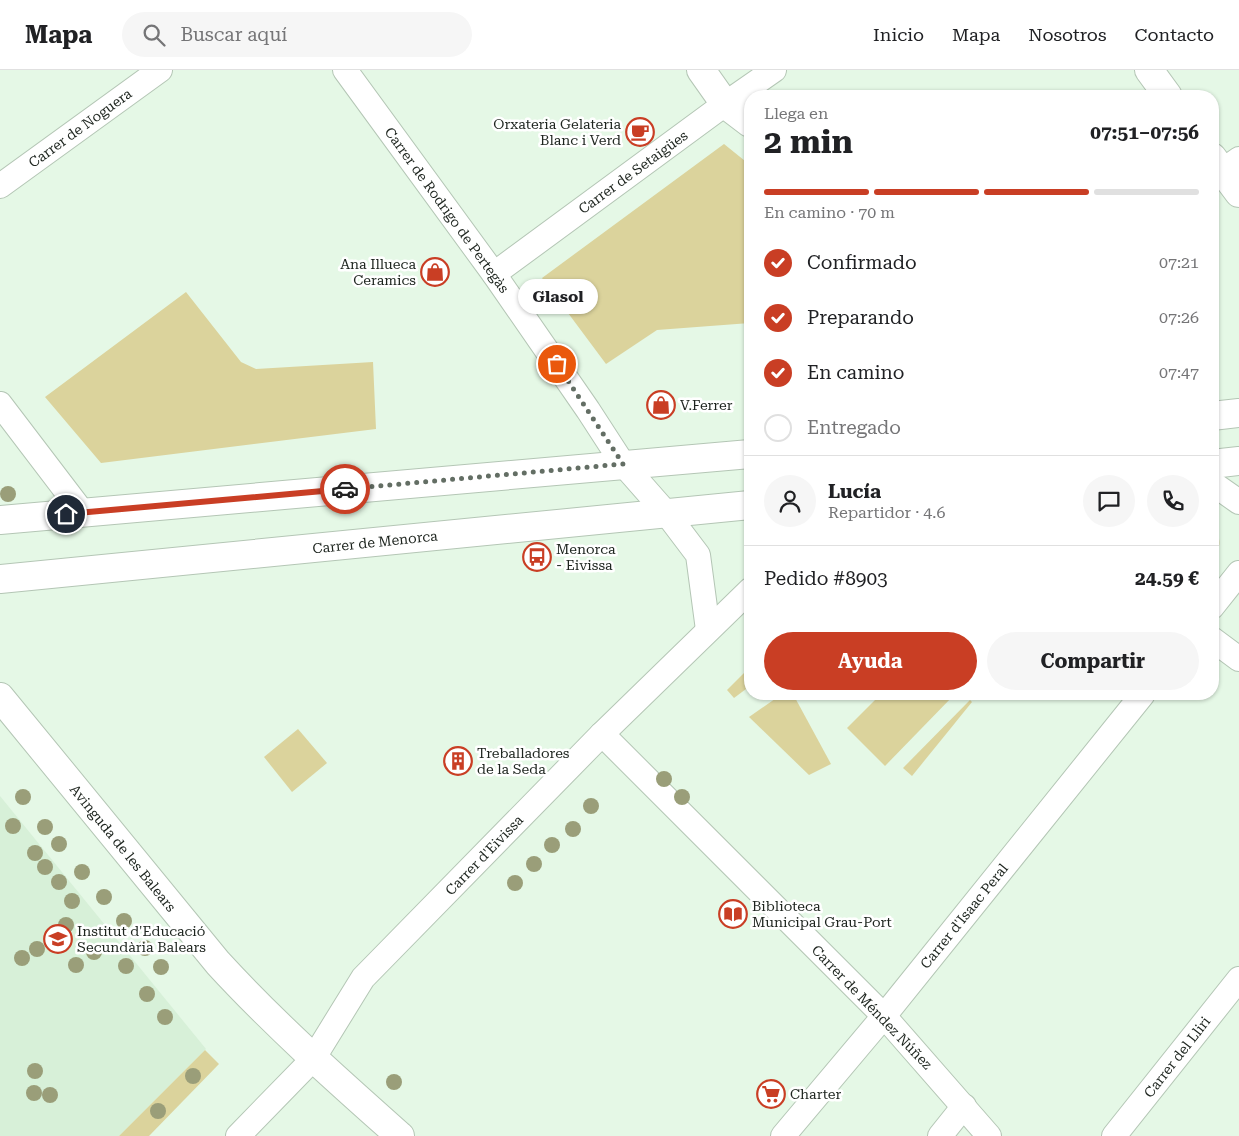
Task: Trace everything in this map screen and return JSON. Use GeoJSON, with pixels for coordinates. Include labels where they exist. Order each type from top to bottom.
{"type":"FeatureCollection","features":[{"type":"Feature","properties":{"kind":"main road"},"geometry":{"type":"LineString","coordinates":[[701,70],[725,104],[744,118]]}},
{"type":"Feature","properties":{"kind":"main road"},"geometry":{"type":"LineString","coordinates":[[1149,70],[1164,90]]}},
{"type":"Feature","properties":{"kind":"main road"},"geometry":{"type":"LineString","coordinates":[[1225,162],[1239,193]]}},
{"type":"Feature","properties":{"kind":"main road"},"geometry":{"type":"LineString","coordinates":[[1219,415],[1239,413]]}},
{"type":"Feature","properties":{"kind":"main road"},"geometry":{"type":"LineString","coordinates":[[0,520],[744,454]]}},
{"type":"Feature","properties":{"kind":"main road"},"geometry":{"type":"LineString","coordinates":[[1219,463],[1239,461]]}},
{"type":"Feature","properties":{"kind":"main road","name":"Carrer de Menorca"},"geometry":{"type":"LineString","coordinates":[[0,578],[744,506]]}},
{"type":"Feature","properties":{"kind":"main road","name":"Avinguda de les Balears"},"geometry":{"type":"LineString","coordinates":[[0,697],[218,963],[252,1000],[313,1059],[400,1136]]}},
{"type":"Feature","properties":{"kind":"street","name":"Carrer de Noguera"},"geometry":{"type":"LineString","coordinates":[[0,186],[160,70]]}},
{"type":"Feature","properties":{"kind":"street","name":"Carrer de Rodrigo de Pertegàs"},"geometry":{"type":"LineString","coordinates":[[345,70],[494,274],[623,464],[667,514],[698,555],[708,630]]}},
{"type":"Feature","properties":{"kind":"street","name":"Carrer de Setaigües"},"geometry":{"type":"LineString","coordinates":[[745,90],[774,70]]}},
{"type":"Feature","properties":{"kind":"street","name":"Carrer de Setaigües"},"geometry":{"type":"LineString","coordinates":[[494,274],[744,91]]}},
{"type":"Feature","properties":{"kind":"street"},"geometry":{"type":"LineString","coordinates":[[0,404],[83,513]]}},
{"type":"Feature","properties":{"kind":"street"},"geometry":{"type":"LineString","coordinates":[[1219,488],[1239,502]]}},
{"type":"Feature","properties":{"kind":"street"},"geometry":{"type":"LineString","coordinates":[[1219,598],[1239,573]]}},
{"type":"Feature","properties":{"kind":"street","name":"Carrer d'Eivissa"},"geometry":{"type":"LineString","coordinates":[[238,1136],[313,1059],[363,978],[602,734],[744,596]]}},
{"type":"Feature","properties":{"kind":"street"},"geometry":{"type":"LineString","coordinates":[[1219,644],[1239,659]]}},
{"type":"Feature","properties":{"kind":"street","name":"Carrer d'Isaac Peral"},"geometry":{"type":"LineString","coordinates":[[783,1136],[884,1016],[1138,700]]}},
{"type":"Feature","properties":{"kind":"street","name":"Carrer de Méndez Núñez"},"geometry":{"type":"LineString","coordinates":[[602,734],[884,1016],[989,1136]]}},
{"type":"Feature","properties":{"kind":"street","name":"Carrer del Lliri"},"geometry":{"type":"LineString","coordinates":[[1114,1136],[1239,979]]}},
{"type":"Feature","properties":{"kind":"street"},"geometry":{"type":"LineString","coordinates":[[940,1136],[964,1106]]}},
{"type":"Feature","properties":{"kind":"shaded area"},"geometry":{"type":"Polygon","coordinates":[[[724,144],[744,160],[744,323],[657,330],[606,364],[542,278],[724,144]]]}},
{"type":"Feature","properties":{"kind":"shaded area"},"geometry":{"type":"Polygon","coordinates":[[[186,292],[241,362],[256,369],[373,362],[376,429],[101,463],[45,397],[186,292]]]}},
{"type":"Feature","properties":{"kind":"shaded area"},"geometry":{"type":"Polygon","coordinates":[[[744,673],[744,690],[734,698],[727,690],[744,673]]]}},
{"type":"Feature","properties":{"kind":"shaded area"},"geometry":{"type":"Polygon","coordinates":[[[773,700],[796,700],[831,764],[809,775],[749,717],[773,700]]]}},
{"type":"Feature","properties":{"kind":"shaded area"},"geometry":{"type":"Polygon","coordinates":[[[875,700],[949,700],[885,766],[847,728],[875,700]]]}},
{"type":"Feature","properties":{"kind":"shaded area"},"geometry":{"type":"Polygon","coordinates":[[[970,700],[972,702],[912,776],[903,768],[970,700]]]}},
{"type":"Feature","properties":{"kind":"shaded area"},"geometry":{"type":"Polygon","coordinates":[[[298,729],[327,763],[292,792],[264,757],[298,729]]]}},
{"type":"Feature","properties":{"kind":"shaded area","name":"Institut d'Educació Secundària Balears"},"geometry":{"type":"Polygon","coordinates":[[[0,796],[206,1049],[119,1136],[0,1136],[0,796]]]}},
{"type":"Feature","properties":{"kind":"shaded area"},"geometry":{"type":"Polygon","coordinates":[[[205,1050],[219,1064],[149,1136],[119,1136],[205,1050]]]}},
{"type":"Feature","properties":{"kind":"way so far"},"geometry":{"type":"LineString","coordinates":[[345,489],[623,464],[557,364]]}},
{"type":"Feature","properties":{"kind":"place","name":"Orxateria Gelateria Blanc i Verd"},"geometry":{"type":"Point","coordinates":[640,132]}},
{"type":"Feature","properties":{"kind":"place","name":"Ana Illueca Ceramics"},"geometry":{"type":"Point","coordinates":[435,272]}},
{"type":"Feature","properties":{"kind":"place","name":"Glasol"},"geometry":{"type":"Point","coordinates":[557,364]}},
{"type":"Feature","properties":{"kind":"place","name":"V.Ferrer"},"geometry":{"type":"Point","coordinates":[661,405]}},
{"type":"Feature","properties":{"kind":"place","name":"Menorca - Eivissa"},"geometry":{"type":"Point","coordinates":[537,557]}},
{"type":"Feature","properties":{"kind":"place","name":"Treballadores de la Seda"},"geometry":{"type":"Point","coordinates":[458,761]}},
{"type":"Feature","properties":{"kind":"place","name":"Biblioteca Municipal Grau-Port"},"geometry":{"type":"Point","coordinates":[733,914]}},
{"type":"Feature","properties":{"kind":"place","name":"Institut d'Educació Secundària Balears"},"geometry":{"type":"Point","coordinates":[58,939]}},
{"type":"Feature","properties":{"kind":"place","name":"Charter"},"geometry":{"type":"Point","coordinates":[771,1094]}},
{"type":"Feature","properties":{"kind":"route"},"geometry":{"type":"LineString","coordinates":[[66,514],[345,489]]}}]}
